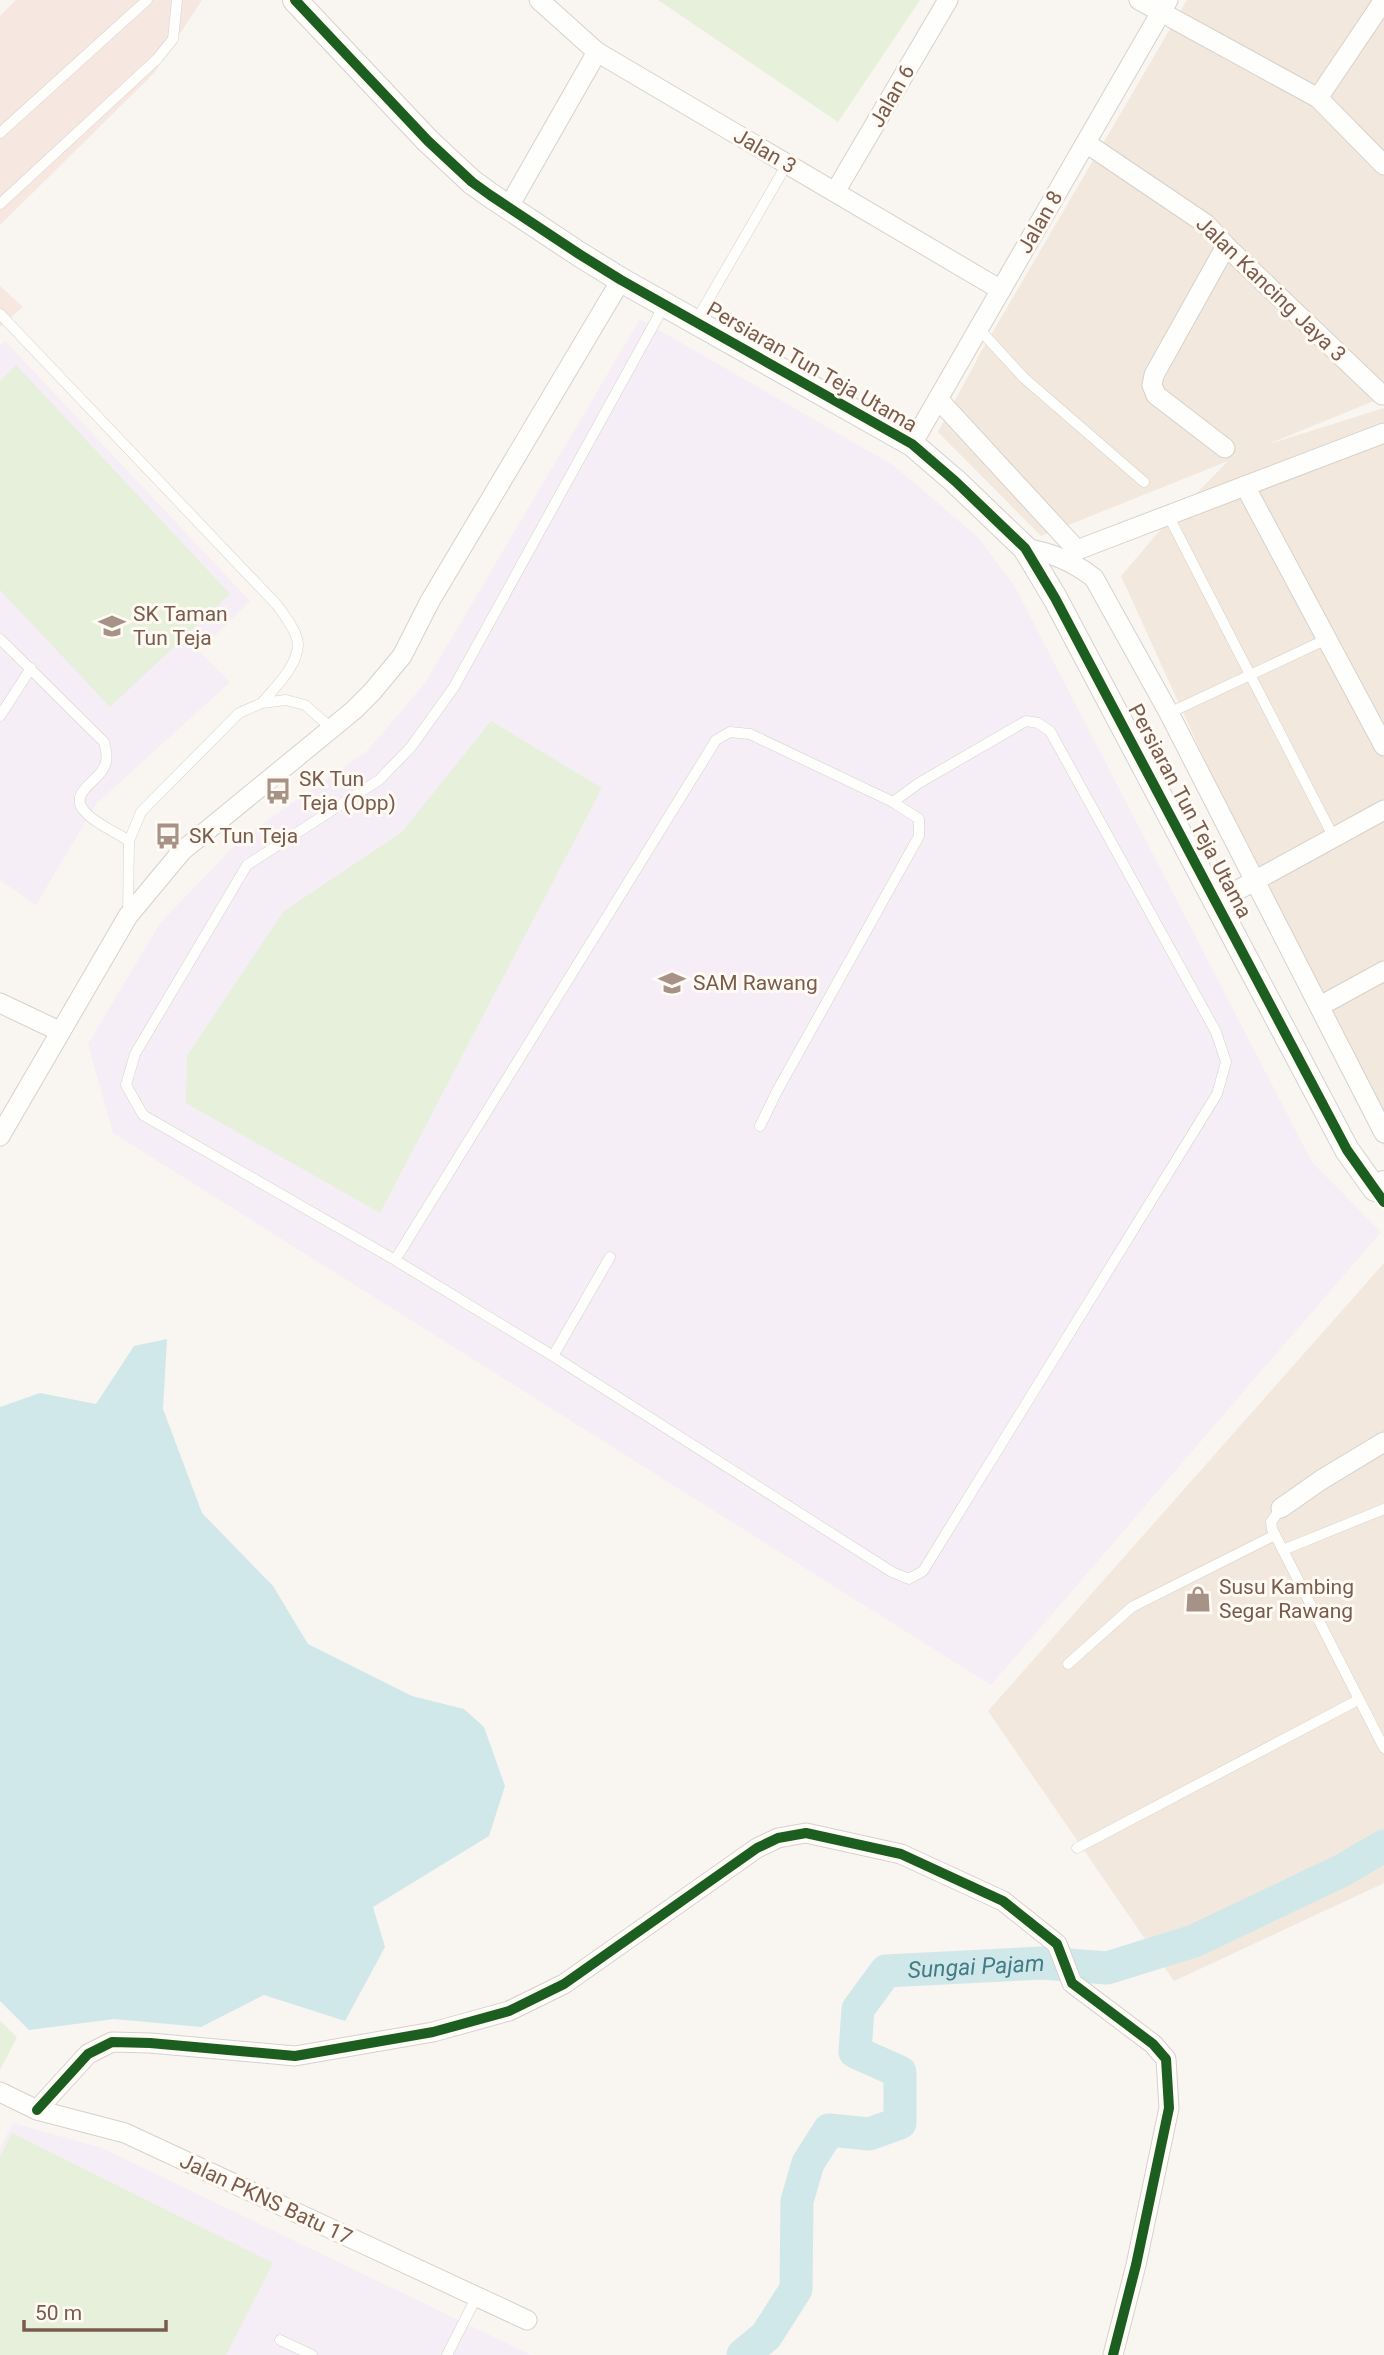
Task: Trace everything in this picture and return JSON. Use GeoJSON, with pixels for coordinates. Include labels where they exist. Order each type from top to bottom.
{"type":"FeatureCollection","features":[{"type":"Feature","properties":{"kind":"street","name":"Persiaran Tun Teja Utama"},"geometry":{"type":"LineString","coordinates":[[295,0],[428,141],[472,182],[621,280],[912,444],[1025,548],[1055,598],[1347,1150],[1381,1191]]}},
{"type":"Feature","properties":{"kind":"street","name":"Jalan 3"},"geometry":{"type":"LineString","coordinates":[[539,0],[597,52],[1001,290]]}},
{"type":"Feature","properties":{"kind":"street","name":"Jalan 6"},"geometry":{"type":"LineString","coordinates":[[835,192],[948,0]]}},
{"type":"Feature","properties":{"kind":"street"},"geometry":{"type":"LineString","coordinates":[[1139,0],[1165,6],[1318,98],[1384,165]]}},
{"type":"Feature","properties":{"kind":"street"},"geometry":{"type":"LineString","coordinates":[[1318,98],[1384,0]]}},
{"type":"Feature","properties":{"kind":"street","name":"Jalan 8"},"geometry":{"type":"LineString","coordinates":[[912,444],[1165,6]]}},
{"type":"Feature","properties":{"kind":"street"},"geometry":{"type":"LineString","coordinates":[[508,208],[597,52]]}},
{"type":"Feature","properties":{"kind":"street","name":"Jalan Kancing Jaya 3"},"geometry":{"type":"LineString","coordinates":[[1086,143],[1206,224],[1382,395]]}},
{"type":"Feature","properties":{"kind":"street"},"geometry":{"type":"LineString","coordinates":[[1225,448],[1156,395],[1152,385],[1154,375],[1226,246]]}},
{"type":"Feature","properties":{"kind":"street"},"geometry":{"type":"LineString","coordinates":[[0,1136],[128,916],[182,851],[372,692],[402,656],[430,601],[621,280]]}},
{"type":"Feature","properties":{"kind":"street"},"geometry":{"type":"LineString","coordinates":[[938,399],[1094,578],[1169,713],[1383,1128]]}},
{"type":"Feature","properties":{"kind":"street"},"geometry":{"type":"LineString","coordinates":[[1025,548],[1077,557],[1168,515],[1384,433]]}},
{"type":"Feature","properties":{"kind":"street"},"geometry":{"type":"LineString","coordinates":[[1245,486],[1384,746]]}},
{"type":"Feature","properties":{"kind":"street"},"geometry":{"type":"LineString","coordinates":[[1216,902],[1384,810]]}},
{"type":"Feature","properties":{"kind":"street"},"geometry":{"type":"LineString","coordinates":[[1320,1006],[1384,971]]}},
{"type":"Feature","properties":{"kind":"street"},"geometry":{"type":"LineString","coordinates":[[0,1003],[59,1031]]}},
{"type":"Feature","properties":{"kind":"street"},"geometry":{"type":"LineString","coordinates":[[1281,1508],[1384,1442]]}},
{"type":"Feature","properties":{"kind":"street"},"geometry":{"type":"LineString","coordinates":[[37,2110],[88,2054],[112,2042],[295,2056],[433,2032],[509,2011],[564,1984],[757,1848],[778,1838],[806,1833],[901,1854],[1003,1901],[1057,1944],[1072,1983],[1153,2044],[1166,2059],[1168,2108],[1136,2266],[1113,2355]]}},
{"type":"Feature","properties":{"kind":"street","name":"Jalan PKNS Batu 17"},"geometry":{"type":"LineString","coordinates":[[0,2092],[37,2110],[125,2133],[527,2320]]}},
{"type":"Feature","properties":{"kind":"lane"},"geometry":{"type":"LineString","coordinates":[[0,132],[147,0]]}},
{"type":"Feature","properties":{"kind":"lane"},"geometry":{"type":"LineString","coordinates":[[0,204],[157,59],[173,39],[177,0]]}},
{"type":"Feature","properties":{"kind":"lane"},"geometry":{"type":"LineString","coordinates":[[696,322],[787,164]]}},
{"type":"Feature","properties":{"kind":"lane"},"geometry":{"type":"LineString","coordinates":[[665,304],[454,687],[411,747],[379,780],[247,865],[135,1054],[126,1085],[143,1115],[395,1260],[553,1356],[892,1572],[909,1579],[923,1571],[1217,1094],[1226,1062],[1216,1032],[1050,731],[1038,723],[1026,721],[919,783],[893,802]]}},
{"type":"Feature","properties":{"kind":"lane"},"geometry":{"type":"LineString","coordinates":[[0,314],[277,605],[298,644],[290,668],[262,704]]}},
{"type":"Feature","properties":{"kind":"lane"},"geometry":{"type":"LineString","coordinates":[[978,328],[1024,378],[1144,482]]}},
{"type":"Feature","properties":{"kind":"lane"},"geometry":{"type":"LineString","coordinates":[[1168,515],[1334,838]]}},
{"type":"Feature","properties":{"kind":"lane"},"geometry":{"type":"LineString","coordinates":[[0,639],[104,742],[108,755],[103,770],[83,789],[80,801],[86,813],[129,841]]}},
{"type":"Feature","properties":{"kind":"lane"},"geometry":{"type":"LineString","coordinates":[[1169,713],[1327,639]]}},
{"type":"Feature","properties":{"kind":"lane"},"geometry":{"type":"LineString","coordinates":[[0,716],[31,668]]}},
{"type":"Feature","properties":{"kind":"lane"},"geometry":{"type":"LineString","coordinates":[[128,916],[129,841],[141,812],[239,713],[286,699],[305,705],[331,728]]}},
{"type":"Feature","properties":{"kind":"lane"},"geometry":{"type":"LineString","coordinates":[[395,1260],[716,740],[730,732],[750,734],[893,802],[919,819],[919,836],[760,1126]]}},
{"type":"Feature","properties":{"kind":"lane"},"geometry":{"type":"LineString","coordinates":[[553,1356],[610,1257]]}},
{"type":"Feature","properties":{"kind":"lane"},"geometry":{"type":"LineString","coordinates":[[1281,1508],[1271,1522],[1275,1535],[1384,1748]]}},
{"type":"Feature","properties":{"kind":"lane"},"geometry":{"type":"LineString","coordinates":[[1283,1550],[1384,1509]]}},
{"type":"Feature","properties":{"kind":"lane"},"geometry":{"type":"LineString","coordinates":[[1068,1664],[1132,1607],[1275,1535]]}},
{"type":"Feature","properties":{"kind":"lane"},"geometry":{"type":"LineString","coordinates":[[1077,1848],[1359,1700]]}},
{"type":"Feature","properties":{"kind":"lane"},"geometry":{"type":"LineString","coordinates":[[447,2355],[477,2297]]}},
{"type":"Feature","properties":{"kind":"lane"},"geometry":{"type":"LineString","coordinates":[[280,2340],[312,2355]]}},
{"type":"Feature","properties":{"kind":"shaded area"},"geometry":{"type":"Polygon","coordinates":[[[16,0],[202,0],[154,73],[0,225],[0,16],[16,0]]]}},
{"type":"Feature","properties":{"kind":"shaded area"},"geometry":{"type":"Polygon","coordinates":[[[1187,0],[1384,0],[1384,397],[1266,445],[1384,408],[1384,1146],[1360,1101],[1121,576],[1156,535],[1228,461],[1041,536],[938,432],[981,352],[1187,0]]]}},
{"type":"Feature","properties":{"kind":"shaded area"},"geometry":{"type":"Polygon","coordinates":[[[0,286],[23,307],[0,327],[0,286]]]}},
{"type":"Feature","properties":{"kind":"shaded area","name":"SAM Rawang"},"geometry":{"type":"Polygon","coordinates":[[[640,319],[893,465],[979,538],[1015,587],[1312,1162],[1381,1232],[991,1685],[113,1133],[88,1044],[160,923],[242,838],[367,751],[425,683],[640,319]]]}},
{"type":"Feature","properties":{"kind":"shaded area","name":"SK Taman Tun Teja"},"geometry":{"type":"Polygon","coordinates":[[[5,341],[250,601],[199,651],[230,682],[96,804],[36,905],[0,880],[0,346],[5,341]]]}},
{"type":"Feature","properties":{"kind":"shaded area"},"geometry":{"type":"Polygon","coordinates":[[[1384,1263],[1384,1883],[1174,1981],[988,1711],[1384,1263]]]}},
{"type":"Feature","properties":{"kind":"shaded area"},"geometry":{"type":"Polygon","coordinates":[[[13,2123],[102,2148],[531,2355],[0,2355],[0,2148],[13,2123]]]}},
{"type":"Feature","properties":{"kind":"green space"},"geometry":{"type":"Polygon","coordinates":[[[658,0],[920,0],[838,122],[658,0]]]}},
{"type":"Feature","properties":{"kind":"green space"},"geometry":{"type":"Polygon","coordinates":[[[16,365],[230,594],[110,707],[0,590],[0,381],[16,365]]]}},
{"type":"Feature","properties":{"kind":"green space"},"geometry":{"type":"Polygon","coordinates":[[[491,721],[602,788],[380,1213],[186,1103],[187,1056],[284,911],[402,832],[491,721]]]}},
{"type":"Feature","properties":{"kind":"green space"},"geometry":{"type":"Polygon","coordinates":[[[0,2021],[17,2037],[0,2070],[0,2021]]]}},
{"type":"Feature","properties":{"kind":"green space"},"geometry":{"type":"Polygon","coordinates":[[[12,2133],[273,2263],[226,2355],[0,2355],[0,2157],[12,2133]]]}},
{"type":"Feature","properties":{"kind":"water"},"geometry":{"type":"Polygon","coordinates":[[[167,1339],[163,1409],[202,1513],[273,1586],[308,1644],[412,1696],[464,1709],[484,1727],[505,1786],[489,1836],[373,1907],[385,1947],[345,2021],[264,1995],[201,2027],[114,2019],[29,2030],[0,2001],[0,1407],[40,1393],[96,1404],[134,1346],[167,1339]]]}},
{"type":"Feature","properties":{"kind":"waterway","name":"Sungai Pajam"},"geometry":{"type":"LineString","coordinates":[[743,2355],[766,2336],[796,2289],[797,2201],[808,2163],[829,2130],[869,2134],[900,2123],[900,2072],[855,2052],[858,2009],[886,1971],[1042,1963],[1107,1968],[1194,1941],[1341,1871],[1384,1846]]}},
{"type":"Feature","properties":{"kind":"cycle path"},"geometry":{"type":"LineString","coordinates":[[295,0],[428,141],[472,182],[621,280],[912,444],[1025,548],[1055,598],[1347,1150],[1384,1202]]}},
{"type":"Feature","properties":{"kind":"cycle path"},"geometry":{"type":"LineString","coordinates":[[37,2110],[88,2054],[112,2042],[295,2056],[433,2032],[509,2011],[564,1984],[757,1848],[778,1838],[806,1833],[901,1854],[1003,1901],[1057,1944],[1072,1983],[1153,2044],[1166,2059],[1169,2108],[1136,2265],[1113,2355]]}},
{"type":"Feature","properties":{"kind":"place","name":"SK Taman Tun Teja"},"geometry":{"type":"Point","coordinates":[112,626]}},
{"type":"Feature","properties":{"kind":"place","name":"SK Tun Teja (Opp)"},"geometry":{"type":"Point","coordinates":[278,791]}},
{"type":"Feature","properties":{"kind":"place","name":"SK Tun Teja"},"geometry":{"type":"Point","coordinates":[168,836]}},
{"type":"Feature","properties":{"kind":"place","name":"SAM Rawang"},"geometry":{"type":"Point","coordinates":[672,983]}},
{"type":"Feature","properties":{"kind":"place","name":"Susu Kambing Segar Rawang"},"geometry":{"type":"Point","coordinates":[1198,1599]}}]}
